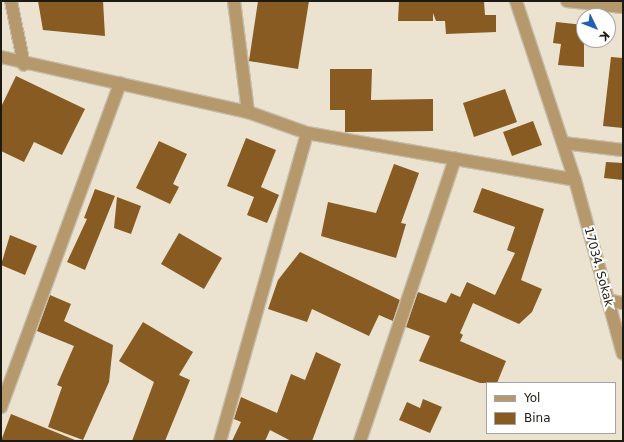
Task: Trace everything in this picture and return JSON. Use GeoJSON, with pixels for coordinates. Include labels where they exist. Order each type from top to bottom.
{"type":"FeatureCollection","features":[{"type":"Feature","properties":{"kind":"street"},"geometry":{"type":"LineString","coordinates":[[11,1],[24,65]]}},
{"type":"Feature","properties":{"kind":"street"},"geometry":{"type":"LineString","coordinates":[[234,1],[248,112]]}},
{"type":"Feature","properties":{"kind":"street","name":"17034. Sokak"},"geometry":{"type":"LineString","coordinates":[[516,1],[575,180],[623,354]]}},
{"type":"Feature","properties":{"kind":"street"},"geometry":{"type":"LineString","coordinates":[[567,1],[623,7]]}},
{"type":"Feature","properties":{"kind":"street"},"geometry":{"type":"LineString","coordinates":[[1,57],[24,65],[120,82],[248,112],[307,134],[575,180]]}},
{"type":"Feature","properties":{"kind":"street"},"geometry":{"type":"LineString","coordinates":[[1,407],[120,82]]}},
{"type":"Feature","properties":{"kind":"street"},"geometry":{"type":"LineString","coordinates":[[220,441],[307,134]]}},
{"type":"Feature","properties":{"kind":"street"},"geometry":{"type":"LineString","coordinates":[[563,143],[623,150]]}},
{"type":"Feature","properties":{"kind":"street"},"geometry":{"type":"LineString","coordinates":[[360,441],[455,159]]}},
{"type":"Feature","properties":{"kind":"street"},"geometry":{"type":"LineString","coordinates":[[607,300],[623,303]]}},
{"type":"Feature","properties":{"kind":"building"},"geometry":{"type":"Polygon","coordinates":[[[38,1],[103,1],[105,36],[43,30],[38,1]]]}},
{"type":"Feature","properties":{"kind":"building"},"geometry":{"type":"Polygon","coordinates":[[[258,1],[309,1],[298,69],[249,61],[258,1]]]}},
{"type":"Feature","properties":{"kind":"building"},"geometry":{"type":"Polygon","coordinates":[[[399,1],[484,1],[485,15],[496,15],[496,32],[446,34],[445,21],[436,21],[433,13],[433,21],[398,21],[399,1]]]}},
{"type":"Feature","properties":{"kind":"building"},"geometry":{"type":"Polygon","coordinates":[[[556,22],[576,24],[576,48],[584,48],[584,67],[558,65],[561,44],[553,43],[556,22]]]}},
{"type":"Feature","properties":{"kind":"building"},"geometry":{"type":"Polygon","coordinates":[[[611,57],[623,58],[623,128],[603,126],[611,57]]]}},
{"type":"Feature","properties":{"kind":"building"},"geometry":{"type":"Polygon","coordinates":[[[330,69],[372,69],[371,100],[433,99],[433,131],[345,132],[345,110],[330,110],[330,69]]]}},
{"type":"Feature","properties":{"kind":"building"},"geometry":{"type":"Polygon","coordinates":[[[16,76],[85,109],[62,155],[34,142],[24,162],[1,151],[1,107],[16,76]]]}},
{"type":"Feature","properties":{"kind":"building"},"geometry":{"type":"Polygon","coordinates":[[[505,89],[517,122],[474,137],[463,103],[505,89]]]}},
{"type":"Feature","properties":{"kind":"building"},"geometry":{"type":"Polygon","coordinates":[[[533,121],[542,145],[512,156],[503,132],[533,121]]]}},
{"type":"Feature","properties":{"kind":"building"},"geometry":{"type":"Polygon","coordinates":[[[246,138],[276,150],[261,187],[279,195],[267,223],[247,215],[254,197],[227,186],[246,138]]]}},
{"type":"Feature","properties":{"kind":"building"},"geometry":{"type":"Polygon","coordinates":[[[159,141],[187,154],[173,184],[179,187],[170,204],[136,188],[159,141]]]}},
{"type":"Feature","properties":{"kind":"building"},"geometry":{"type":"Polygon","coordinates":[[[606,162],[623,163],[623,180],[604,178],[606,162]]]}},
{"type":"Feature","properties":{"kind":"building"},"geometry":{"type":"Polygon","coordinates":[[[394,164],[419,173],[401,223],[406,224],[396,258],[321,236],[328,202],[376,213],[394,164]]]}},
{"type":"Feature","properties":{"kind":"building"},"geometry":{"type":"Polygon","coordinates":[[[482,188],[544,209],[521,280],[542,289],[532,312],[519,324],[473,303],[460,333],[463,335],[460,341],[506,361],[497,382],[480,383],[419,361],[430,336],[406,327],[418,292],[446,303],[451,293],[460,297],[467,282],[495,295],[515,253],[507,250],[515,227],[473,212],[482,188]]]}},
{"type":"Feature","properties":{"kind":"building"},"geometry":{"type":"Polygon","coordinates":[[[95,189],[115,196],[85,270],[67,262],[87,219],[84,218],[95,189]]]}},
{"type":"Feature","properties":{"kind":"building"},"geometry":{"type":"Polygon","coordinates":[[[117,197],[141,206],[131,234],[114,228],[117,197]]]}},
{"type":"Feature","properties":{"kind":"building"},"geometry":{"type":"Polygon","coordinates":[[[179,233],[222,258],[204,289],[161,264],[179,233]]]}},
{"type":"Feature","properties":{"kind":"building"},"geometry":{"type":"Polygon","coordinates":[[[10,235],[37,246],[25,275],[1,265],[10,235]]]}},
{"type":"Feature","properties":{"kind":"building"},"geometry":{"type":"Polygon","coordinates":[[[300,252],[400,300],[393,321],[379,315],[369,336],[312,309],[307,322],[268,309],[278,280],[300,252]]]}},
{"type":"Feature","properties":{"kind":"building"},"geometry":{"type":"Polygon","coordinates":[[[50,295],[71,304],[64,321],[113,345],[109,382],[83,440],[48,427],[62,387],[57,385],[74,346],[37,331],[50,295]]]}},
{"type":"Feature","properties":{"kind":"building"},"geometry":{"type":"Polygon","coordinates":[[[143,322],[193,352],[179,375],[190,380],[165,441],[132,441],[154,382],[119,361],[143,322]]]}},
{"type":"Feature","properties":{"kind":"building"},"geometry":{"type":"Polygon","coordinates":[[[316,352],[341,364],[312,441],[291,441],[270,430],[265,441],[232,441],[241,422],[234,419],[241,397],[277,413],[291,374],[305,380],[316,352]]]}},
{"type":"Feature","properties":{"kind":"building"},"geometry":{"type":"Polygon","coordinates":[[[423,399],[442,407],[430,433],[399,420],[407,402],[420,408],[423,399]]]}},
{"type":"Feature","properties":{"kind":"building"},"geometry":{"type":"Polygon","coordinates":[[[11,414],[75,440],[75,441],[1,441],[11,414]]]}}]}
